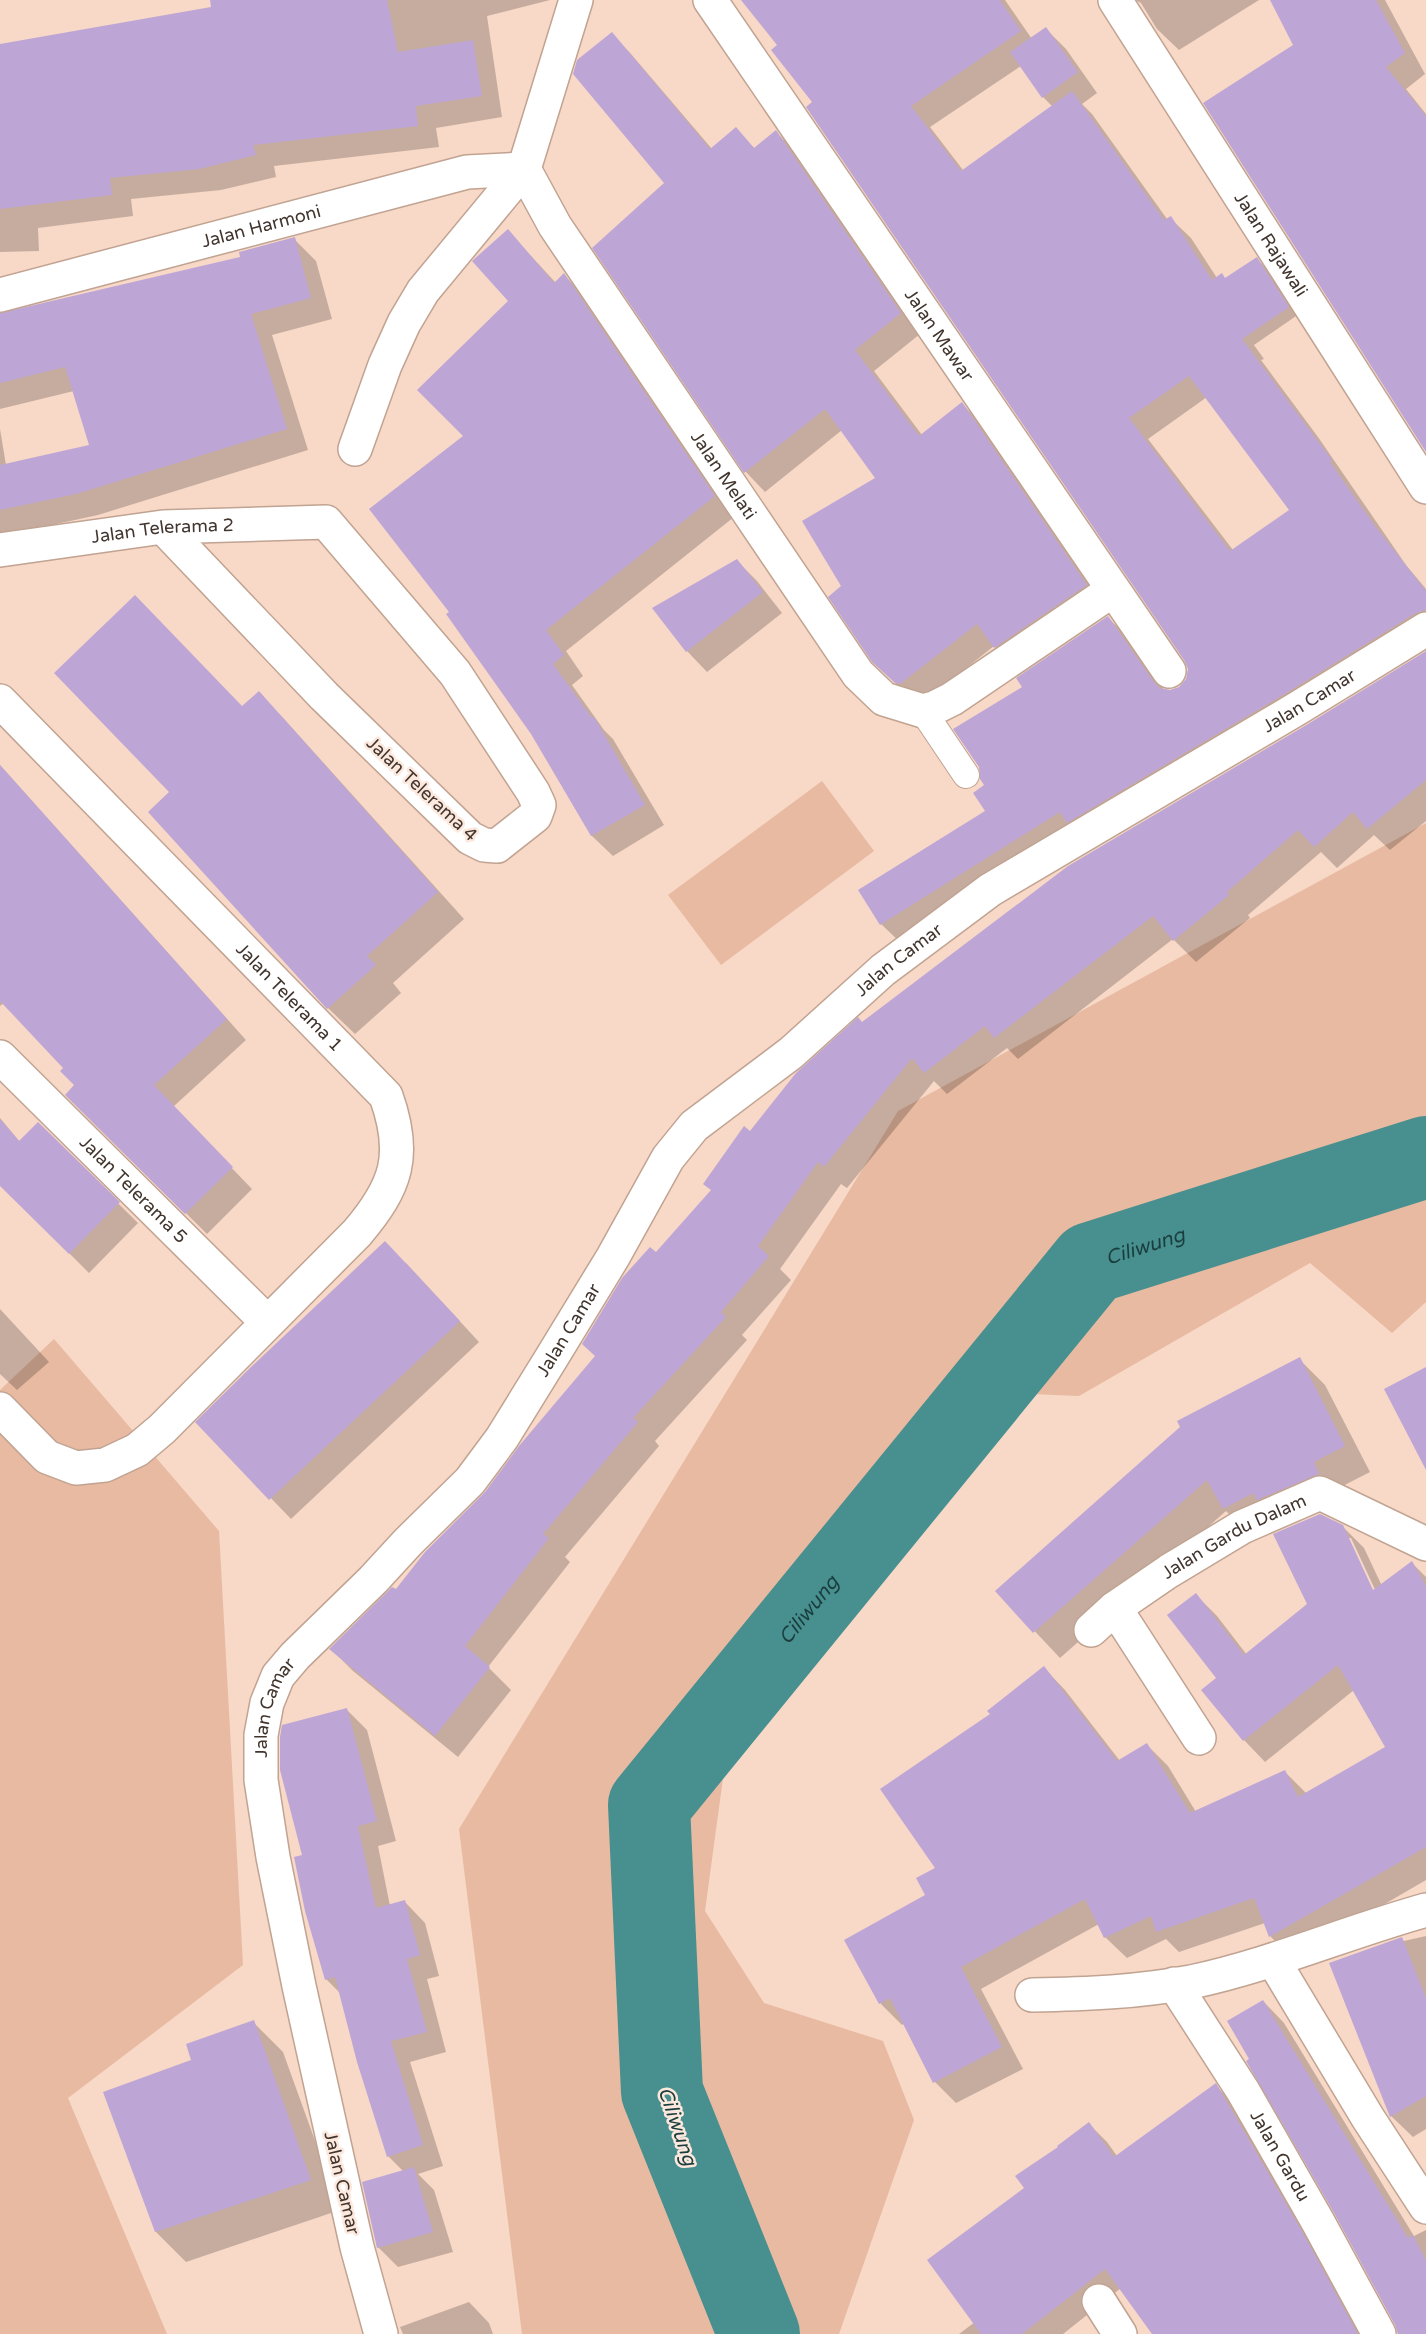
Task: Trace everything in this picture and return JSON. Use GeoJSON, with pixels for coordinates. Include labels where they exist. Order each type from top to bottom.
{"type":"FeatureCollection","features":[{"type":"Feature","properties":{"kind":"street"},"geometry":{"type":"LineString","coordinates":[[355,449],[385,365],[404,323],[423,291],[524,169],[576,0]]}},
{"type":"Feature","properties":{"kind":"street","name":"Jalan Mawar"},"geometry":{"type":"LineString","coordinates":[[710,0],[1168,671]]}},
{"type":"Feature","properties":{"kind":"street","name":"Jalan Rajawali"},"geometry":{"type":"LineString","coordinates":[[1114,0],[1426,487]]}},
{"type":"Feature","properties":{"kind":"street","name":"Jalan Harmoni"},"geometry":{"type":"LineString","coordinates":[[0,295],[467,172],[524,169]]}},
{"type":"Feature","properties":{"kind":"street","name":"Jalan Melati"},"geometry":{"type":"LineString","coordinates":[[524,169],[555,226],[858,674],[884,699],[922,711]]}},
{"type":"Feature","properties":{"kind":"street","name":"Jalan Telerama 4"},"geometry":{"type":"LineString","coordinates":[[163,527],[324,696],[470,838],[484,845],[497,846],[535,816],[539,805],[533,792],[454,673],[326,522]]}},
{"type":"Feature","properties":{"kind":"street","name":"Jalan Telerama 2"},"geometry":{"type":"LineString","coordinates":[[0,550],[163,527],[326,522]]}},
{"type":"Feature","properties":{"kind":"street"},"geometry":{"type":"LineString","coordinates":[[922,711],[952,699],[1113,590]]}},
{"type":"Feature","properties":{"kind":"street","name":"Jalan Camar"},"geometry":{"type":"LineString","coordinates":[[381,2334],[357,2247],[273,1857],[261,1779],[261,1735],[267,1703],[278,1676],[295,1656],[374,1580],[408,1542],[470,1481],[502,1438],[571,1327],[668,1158],[694,1126],[791,1053],[883,970],[990,890],[1298,708],[1426,629]]}},
{"type":"Feature","properties":{"kind":"street","name":"Jalan Telerama 1"},"geometry":{"type":"LineString","coordinates":[[0,701],[386,1095],[394,1119],[398,1154],[390,1183],[377,1210],[357,1233],[162,1429],[137,1450],[105,1465],[76,1468],[47,1457],[0,1409]]}},
{"type":"Feature","properties":{"kind":"street","name":"Jalan Telerama 5"},"geometry":{"type":"LineString","coordinates":[[0,1057],[267,1322]]}},
{"type":"Feature","properties":{"kind":"street","name":"Jalan Gardu Dalam"},"geometry":{"type":"LineString","coordinates":[[1091,1630],[1115,1608],[1169,1571],[1242,1527],[1320,1493],[1426,1544]]}},
{"type":"Feature","properties":{"kind":"street"},"geometry":{"type":"LineString","coordinates":[[1115,1608],[1199,1738]]}},
{"type":"Feature","properties":{"kind":"street"},"geometry":{"type":"LineString","coordinates":[[1032,1995],[1102,1994],[1174,1984],[1273,1960],[1426,1910]]}},
{"type":"Feature","properties":{"kind":"street"},"geometry":{"type":"LineString","coordinates":[[1273,1960],[1368,2118],[1426,2207]]}},
{"type":"Feature","properties":{"kind":"street","name":"Jalan Gardu"},"geometry":{"type":"LineString","coordinates":[[1174,1984],[1242,2091],[1318,2222],[1379,2334]]}},
{"type":"Feature","properties":{"kind":"street"},"geometry":{"type":"LineString","coordinates":[[1099,2301],[1120,2334]]}},
{"type":"Feature","properties":{"kind":"lane"},"geometry":{"type":"LineString","coordinates":[[922,711],[966,775]]}},
{"type":"Feature","properties":{"kind":"shaded area"},"geometry":{"type":"Polygon","coordinates":[[[822,781],[874,851],[721,965],[668,895],[822,781]]]}},
{"type":"Feature","properties":{"kind":"shaded area"},"geometry":{"type":"Polygon","coordinates":[[[1426,823],[1426,1302],[1392,1333],[1310,1263],[1079,1396],[1032,1394],[878,1500],[734,1697],[705,1911],[764,2003],[883,2041],[914,2120],[839,2334],[522,2334],[459,1829],[898,1111],[1426,823]]]}},
{"type":"Feature","properties":{"kind":"shaded area"},"geometry":{"type":"Polygon","coordinates":[[[54,1339],[219,1531],[243,1965],[68,2098],[167,2334],[0,2334],[0,1390],[54,1339]]]}},
{"type":"Feature","properties":{"kind":"building"},"geometry":{"type":"Polygon","coordinates":[[[210,0],[387,0],[398,52],[473,40],[482,96],[416,106],[418,126],[253,145],[256,155],[199,169],[110,178],[112,195],[0,209],[0,44],[211,7],[210,0]]]}},
{"type":"Feature","properties":{"kind":"building"},"geometry":{"type":"Polygon","coordinates":[[[741,0],[1000,0],[1021,31],[911,106],[961,171],[1072,91],[1164,220],[1171,216],[1212,280],[1222,273],[1225,278],[1257,257],[1289,307],[1242,339],[1332,460],[1330,462],[1375,526],[1426,591],[1426,610],[1416,613],[1067,823],[1060,812],[880,925],[858,890],[985,811],[973,793],[984,785],[980,779],[979,767],[953,729],[1022,687],[1016,678],[1108,616],[1160,688],[1170,690],[1179,687],[1186,679],[1188,669],[806,107],[812,102],[771,50],[777,45],[741,0]],[[1189,376],[1129,418],[1230,551],[1289,510],[1189,376]]]}},
{"type":"Feature","properties":{"kind":"building"},"geometry":{"type":"Polygon","coordinates":[[[1270,0],[1376,0],[1405,53],[1386,67],[1426,116],[1426,452],[1203,103],[1293,45],[1270,0]]]}},
{"type":"Feature","properties":{"kind":"building"},"geometry":{"type":"Polygon","coordinates":[[[1046,27],[1078,72],[1042,98],[1010,52],[1046,27]]]}},
{"type":"Feature","properties":{"kind":"building"},"geometry":{"type":"Polygon","coordinates":[[[612,32],[710,149],[736,127],[754,148],[776,130],[901,313],[855,350],[919,436],[962,402],[1087,585],[994,648],[977,624],[900,684],[894,682],[872,662],[828,597],[841,586],[802,521],[875,478],[825,409],[744,473],[592,248],[664,183],[573,74],[577,60],[612,32]]]}},
{"type":"Feature","properties":{"kind":"building"},"geometry":{"type":"Polygon","coordinates":[[[508,229],[554,283],[564,273],[715,496],[546,630],[564,655],[553,664],[592,718],[594,717],[645,805],[591,836],[531,734],[446,614],[449,612],[369,509],[463,436],[417,390],[508,301],[472,261],[508,229]]]}},
{"type":"Feature","properties":{"kind":"building"},"geometry":{"type":"Polygon","coordinates":[[[295,237],[311,298],[251,314],[287,429],[76,494],[0,510],[0,465],[89,445],[65,367],[0,383],[0,313],[240,257],[239,252],[295,237]]]}},
{"type":"Feature","properties":{"kind":"building"},"geometry":{"type":"Polygon","coordinates":[[[737,559],[763,592],[686,652],[652,608],[737,559]]]}},
{"type":"Feature","properties":{"kind":"building"},"geometry":{"type":"Polygon","coordinates":[[[135,595],[242,706],[259,691],[438,892],[367,956],[376,965],[327,1009],[148,812],[169,792],[54,673],[135,595]]]}},
{"type":"Feature","properties":{"kind":"building"},"geometry":{"type":"Polygon","coordinates":[[[1426,651],[1426,780],[1367,829],[1353,812],[1314,847],[1298,830],[1227,892],[1229,895],[1173,941],[1153,916],[994,1038],[985,1026],[924,1073],[912,1058],[824,1167],[818,1162],[758,1246],[769,1256],[721,1312],[726,1317],[633,1418],[638,1422],[543,1534],[549,1538],[465,1646],[490,1667],[435,1736],[329,1649],[392,1587],[396,1589],[425,1552],[485,1492],[519,1446],[595,1356],[582,1344],[622,1278],[650,1247],[656,1252],[711,1190],[703,1184],[744,1126],[750,1131],[796,1073],[858,1017],[862,1022],[1068,866],[1308,724],[1426,651]]]}},
{"type":"Feature","properties":{"kind":"building"},"geometry":{"type":"Polygon","coordinates":[[[0,765],[227,1019],[154,1085],[233,1167],[185,1214],[65,1095],[74,1085],[60,1071],[63,1068],[0,1001],[0,765]]]}},
{"type":"Feature","properties":{"kind":"building"},"geometry":{"type":"Polygon","coordinates":[[[0,1119],[19,1141],[38,1122],[120,1202],[69,1254],[0,1186],[0,1119]]]}},
{"type":"Feature","properties":{"kind":"building"},"geometry":{"type":"Polygon","coordinates":[[[385,1241],[460,1321],[269,1500],[195,1422],[385,1241]]]}},
{"type":"Feature","properties":{"kind":"building"},"geometry":{"type":"Polygon","coordinates":[[[1300,1357],[1345,1446],[1314,1462],[1319,1474],[1257,1500],[1253,1493],[1223,1509],[1207,1480],[1033,1633],[995,1591],[1180,1427],[1177,1421],[1300,1357]]]}},
{"type":"Feature","properties":{"kind":"building"},"geometry":{"type":"Polygon","coordinates":[[[1426,1367],[1426,1470],[1384,1389],[1426,1367]]]}},
{"type":"Feature","properties":{"kind":"building"},"geometry":{"type":"Polygon","coordinates":[[[1320,1514],[1343,1525],[1373,1590],[1412,1561],[1426,1586],[1426,1847],[1269,1937],[1254,1898],[1156,1932],[1151,1916],[1104,1938],[1085,1899],[961,1967],[1002,2047],[933,2083],[890,1998],[879,2004],[844,1940],[925,1895],[916,1878],[935,1868],[880,1789],[990,1714],[987,1711],[1044,1666],[1117,1761],[1147,1743],[1190,1813],[1285,1770],[1298,1797],[1385,1747],[1338,1665],[1243,1741],[1201,1690],[1216,1678],[1167,1615],[1196,1593],[1244,1655],[1307,1604],[1273,1534],[1320,1514]]]}},
{"type":"Feature","properties":{"kind":"building"},"geometry":{"type":"Polygon","coordinates":[[[347,1708],[377,1821],[358,1826],[376,1908],[405,1900],[420,1955],[407,1959],[427,2032],[391,2041],[423,2145],[387,2157],[357,2062],[335,1977],[325,1980],[305,1911],[294,1857],[302,1855],[280,1770],[282,1725],[347,1708]]]}},
{"type":"Feature","properties":{"kind":"building"},"geometry":{"type":"Polygon","coordinates":[[[1402,1937],[1426,1998],[1426,2096],[1390,2117],[1329,1963],[1402,1937]]]}},
{"type":"Feature","properties":{"kind":"building"},"geometry":{"type":"Polygon","coordinates":[[[1263,2000],[1408,2238],[1413,2235],[1426,2260],[1426,2334],[1398,2334],[1334,2213],[1246,2061],[1249,2059],[1227,2021],[1263,2000]]]}},
{"type":"Feature","properties":{"kind":"building"},"geometry":{"type":"Polygon","coordinates":[[[254,2020],[311,2180],[155,2232],[103,2092],[191,2060],[186,2044],[254,2020]]]}},
{"type":"Feature","properties":{"kind":"building"},"geometry":{"type":"Polygon","coordinates":[[[1216,2083],[1302,2231],[1358,2334],[1152,2334],[1105,2269],[1022,2334],[981,2334],[927,2260],[1024,2188],[1015,2176],[1058,2147],[1089,2122],[1114,2157],[1216,2083]]]}},
{"type":"Feature","properties":{"kind":"building"},"geometry":{"type":"Polygon","coordinates":[[[414,2167],[433,2232],[377,2248],[362,2182],[414,2167]]]}},
{"type":"Feature","properties":{"kind":"waterway","name":"Ciliwung"},"geometry":{"type":"LineString","coordinates":[[759,2334],[662,2092],[649,1805],[1091,1263],[1426,1157]]}}]}
